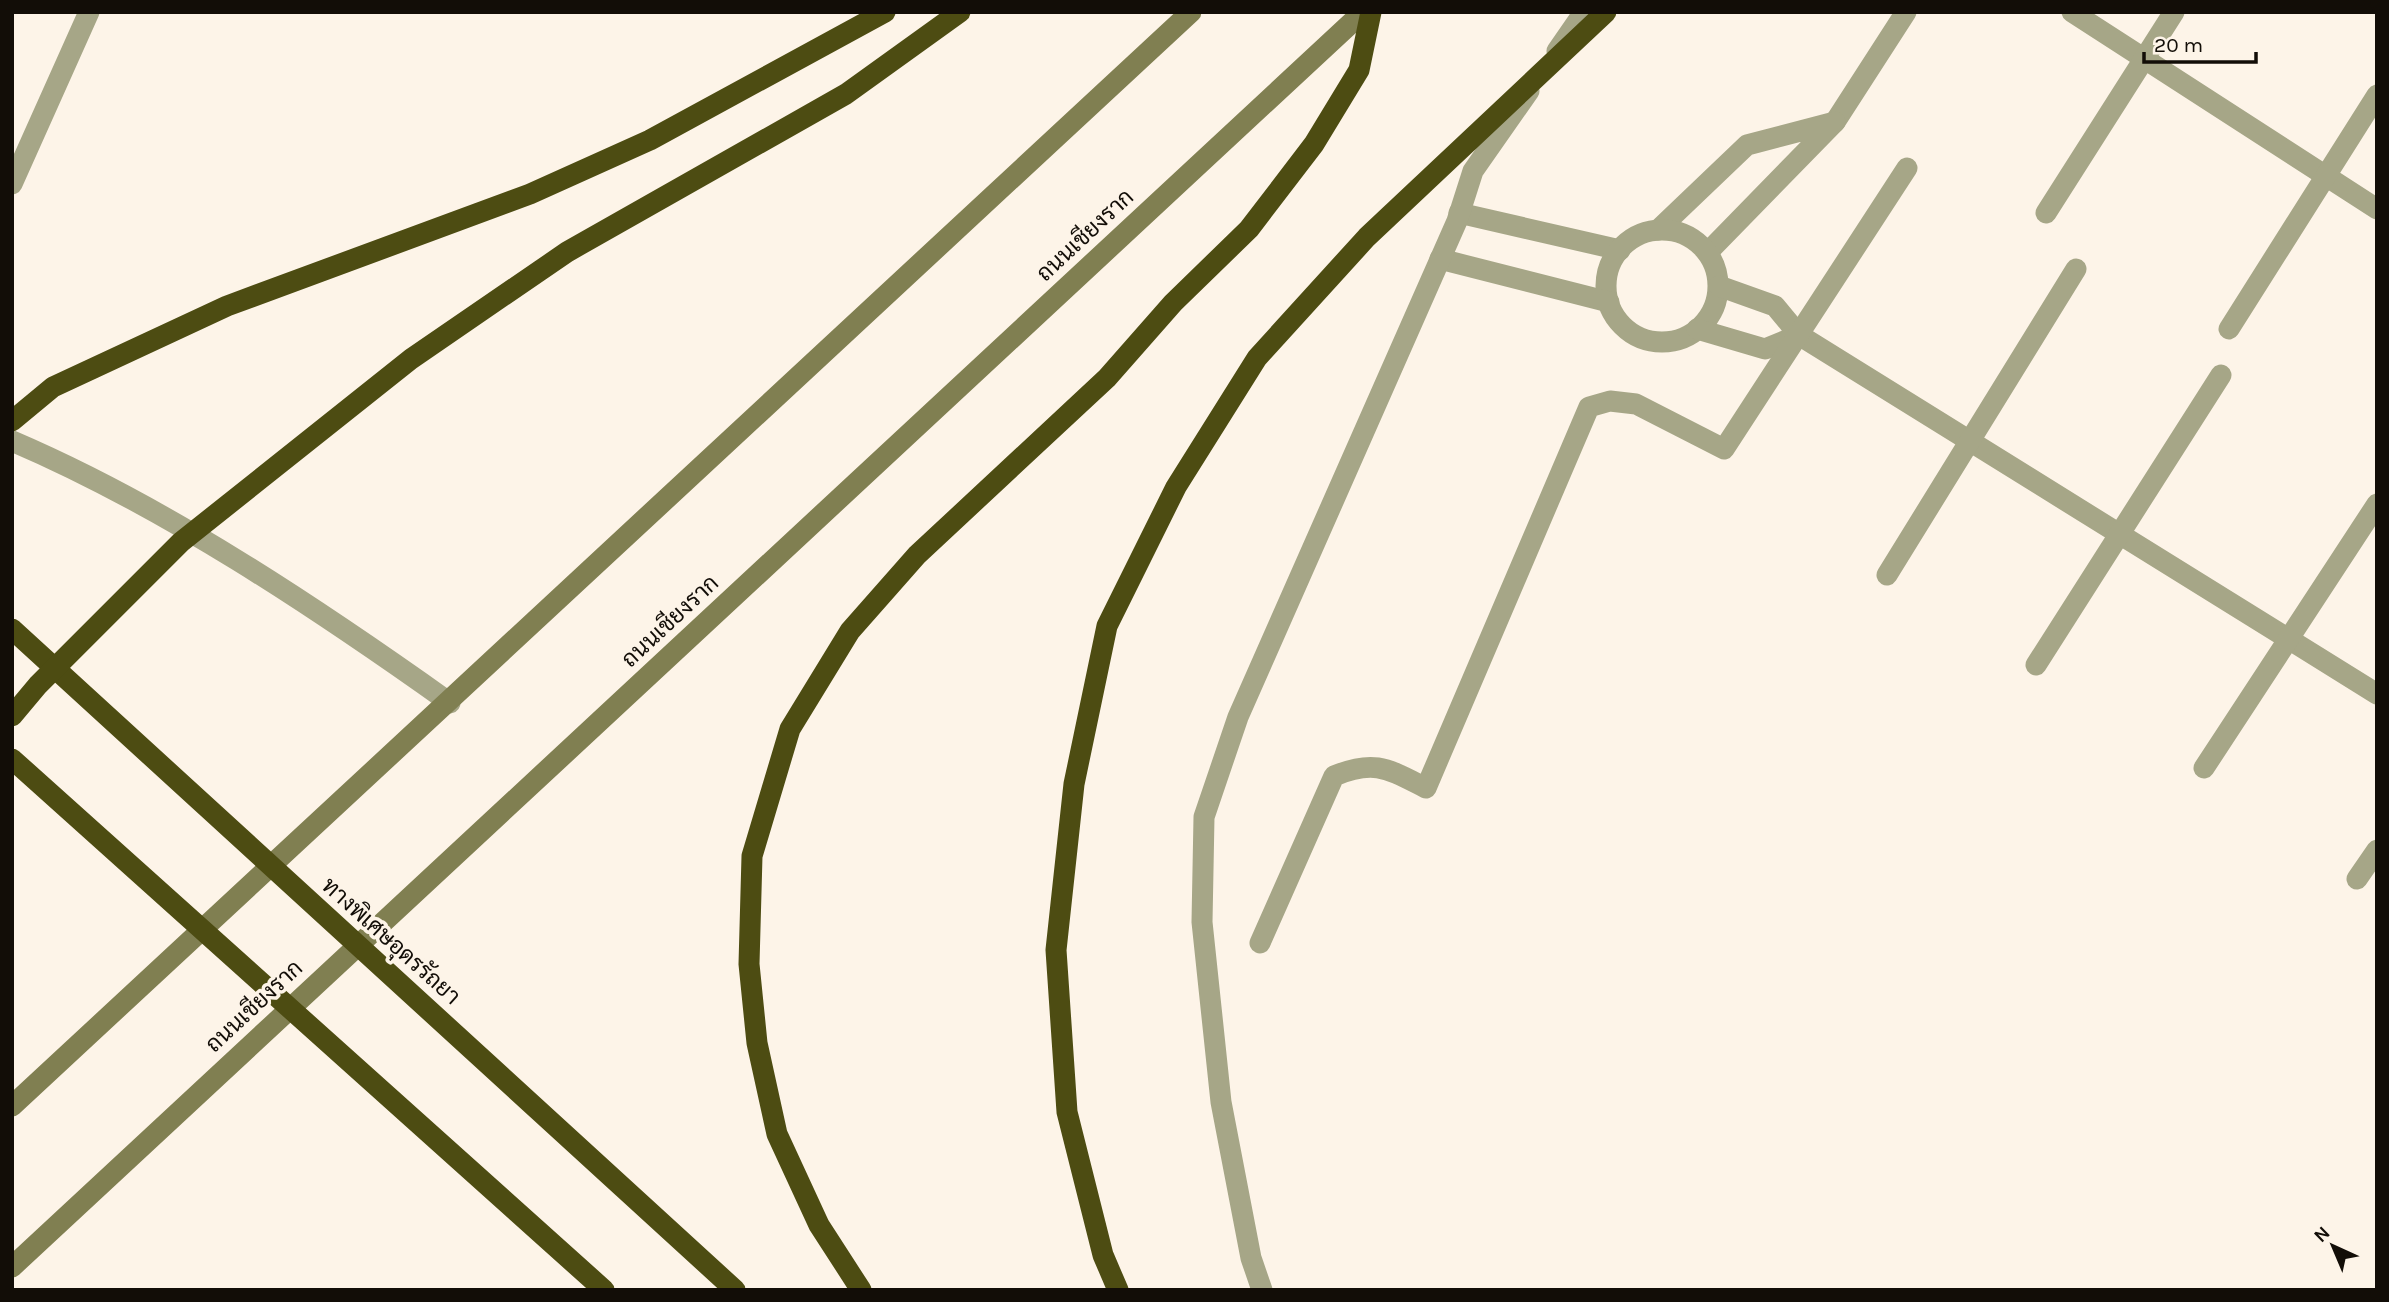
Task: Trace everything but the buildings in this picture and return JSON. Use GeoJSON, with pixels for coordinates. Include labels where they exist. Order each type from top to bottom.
{"type":"FeatureCollection","features":[{"type":"Feature","properties":{"kind":"highway"},"geometry":{"type":"LineString","coordinates":[[12,421],[53,387],[227,306],[530,194],[650,140],[885,12]]}},
{"type":"Feature","properties":{"kind":"highway"},"geometry":{"type":"LineString","coordinates":[[12,716],[38,685],[181,542],[411,359],[567,252],[846,94],[960,12]]}},
{"type":"Feature","properties":{"kind":"highway"},"geometry":{"type":"LineString","coordinates":[[861,1290],[818,1225],[777,1134],[757,1043],[749,964],[752,856],[790,729],[850,631],[917,555],[1107,378],[1173,303],[1250,229],[1314,144],[1359,70],[1371,12]]}},
{"type":"Feature","properties":{"kind":"highway"},"geometry":{"type":"LineString","coordinates":[[1118,1290],[1103,1255],[1067,1112],[1056,950],[1074,784],[1107,626],[1176,487],[1257,358],[1367,237],[1606,12]]}},
{"type":"Feature","properties":{"kind":"highway","name":"ทางพิเศษอุดรรัถยา"},"geometry":{"type":"LineString","coordinates":[[12,629],[735,1290]]}},
{"type":"Feature","properties":{"kind":"highway"},"geometry":{"type":"LineString","coordinates":[[12,759],[604,1290]]}},
{"type":"Feature","properties":{"kind":"main road"},"geometry":{"type":"LineString","coordinates":[[12,1105],[450,703],[1191,12]]}},
{"type":"Feature","properties":{"kind":"main road","name":"ถนนเชียงราก"},"geometry":{"type":"LineString","coordinates":[[12,1267],[1363,12]]}},
{"type":"Feature","properties":{"kind":"street"},"geometry":{"type":"LineString","coordinates":[[12,184],[89,12]]}},
{"type":"Feature","properties":{"kind":"street"},"geometry":{"type":"LineString","coordinates":[[1262,1290],[1251,1258],[1221,1102],[1202,922],[1204,817],[1238,717],[1440,258],[1473,171],[1584,12]]}},
{"type":"Feature","properties":{"kind":"street"},"geometry":{"type":"LineString","coordinates":[[1708,252],[1835,122],[1906,12]]}},
{"type":"Feature","properties":{"kind":"street"},"geometry":{"type":"LineString","coordinates":[[2071,12],[2377,209]]}},
{"type":"Feature","properties":{"kind":"street"},"geometry":{"type":"LineString","coordinates":[[2046,213],[2174,12]]}},
{"type":"Feature","properties":{"kind":"street"},"geometry":{"type":"LineString","coordinates":[[2229,329],[2377,95]]}},
{"type":"Feature","properties":{"kind":"street"},"geometry":{"type":"LineString","coordinates":[[1658,230],[1747,145],[1835,122]]}},
{"type":"Feature","properties":{"kind":"street"},"geometry":{"type":"LineString","coordinates":[[1259,943],[1334,776],[1357,766],[1381,765],[1426,788],[1589,407],[1610,401],[1636,404],[1724,449],[1907,168]]}},
{"type":"Feature","properties":{"kind":"street"},"geometry":{"type":"LineString","coordinates":[[1459,213],[1620,250]]}},
{"type":"Feature","properties":{"kind":"street"},"geometry":{"type":"LineString","coordinates":[[1658,230],[1685,235],[1708,252],[1716,268],[1719,286],[1716,305],[1697,329],[1676,341],[1657,342],[1640,337],[1624,327],[1609,302],[1607,276],[1620,250],[1640,234],[1658,230]]}},
{"type":"Feature","properties":{"kind":"street"},"geometry":{"type":"LineString","coordinates":[[1440,258],[1609,302]]}},
{"type":"Feature","properties":{"kind":"street"},"geometry":{"type":"LineString","coordinates":[[1887,575],[2076,270]]}},
{"type":"Feature","properties":{"kind":"street"},"geometry":{"type":"LineString","coordinates":[[1719,286],[1775,306],[1799,335],[2377,694]]}},
{"type":"Feature","properties":{"kind":"street"},"geometry":{"type":"LineString","coordinates":[[1697,329],[1765,349],[1799,335]]}},
{"type":"Feature","properties":{"kind":"street"},"geometry":{"type":"LineString","coordinates":[[2036,665],[2221,375]]}},
{"type":"Feature","properties":{"kind":"street"},"geometry":{"type":"LineString","coordinates":[[12,441],[66,464],[255,570],[450,703]]}},
{"type":"Feature","properties":{"kind":"street"},"geometry":{"type":"LineString","coordinates":[[2204,768],[2377,504]]}},
{"type":"Feature","properties":{"kind":"street"},"geometry":{"type":"LineString","coordinates":[[2357,879],[2377,850]]}}]}
